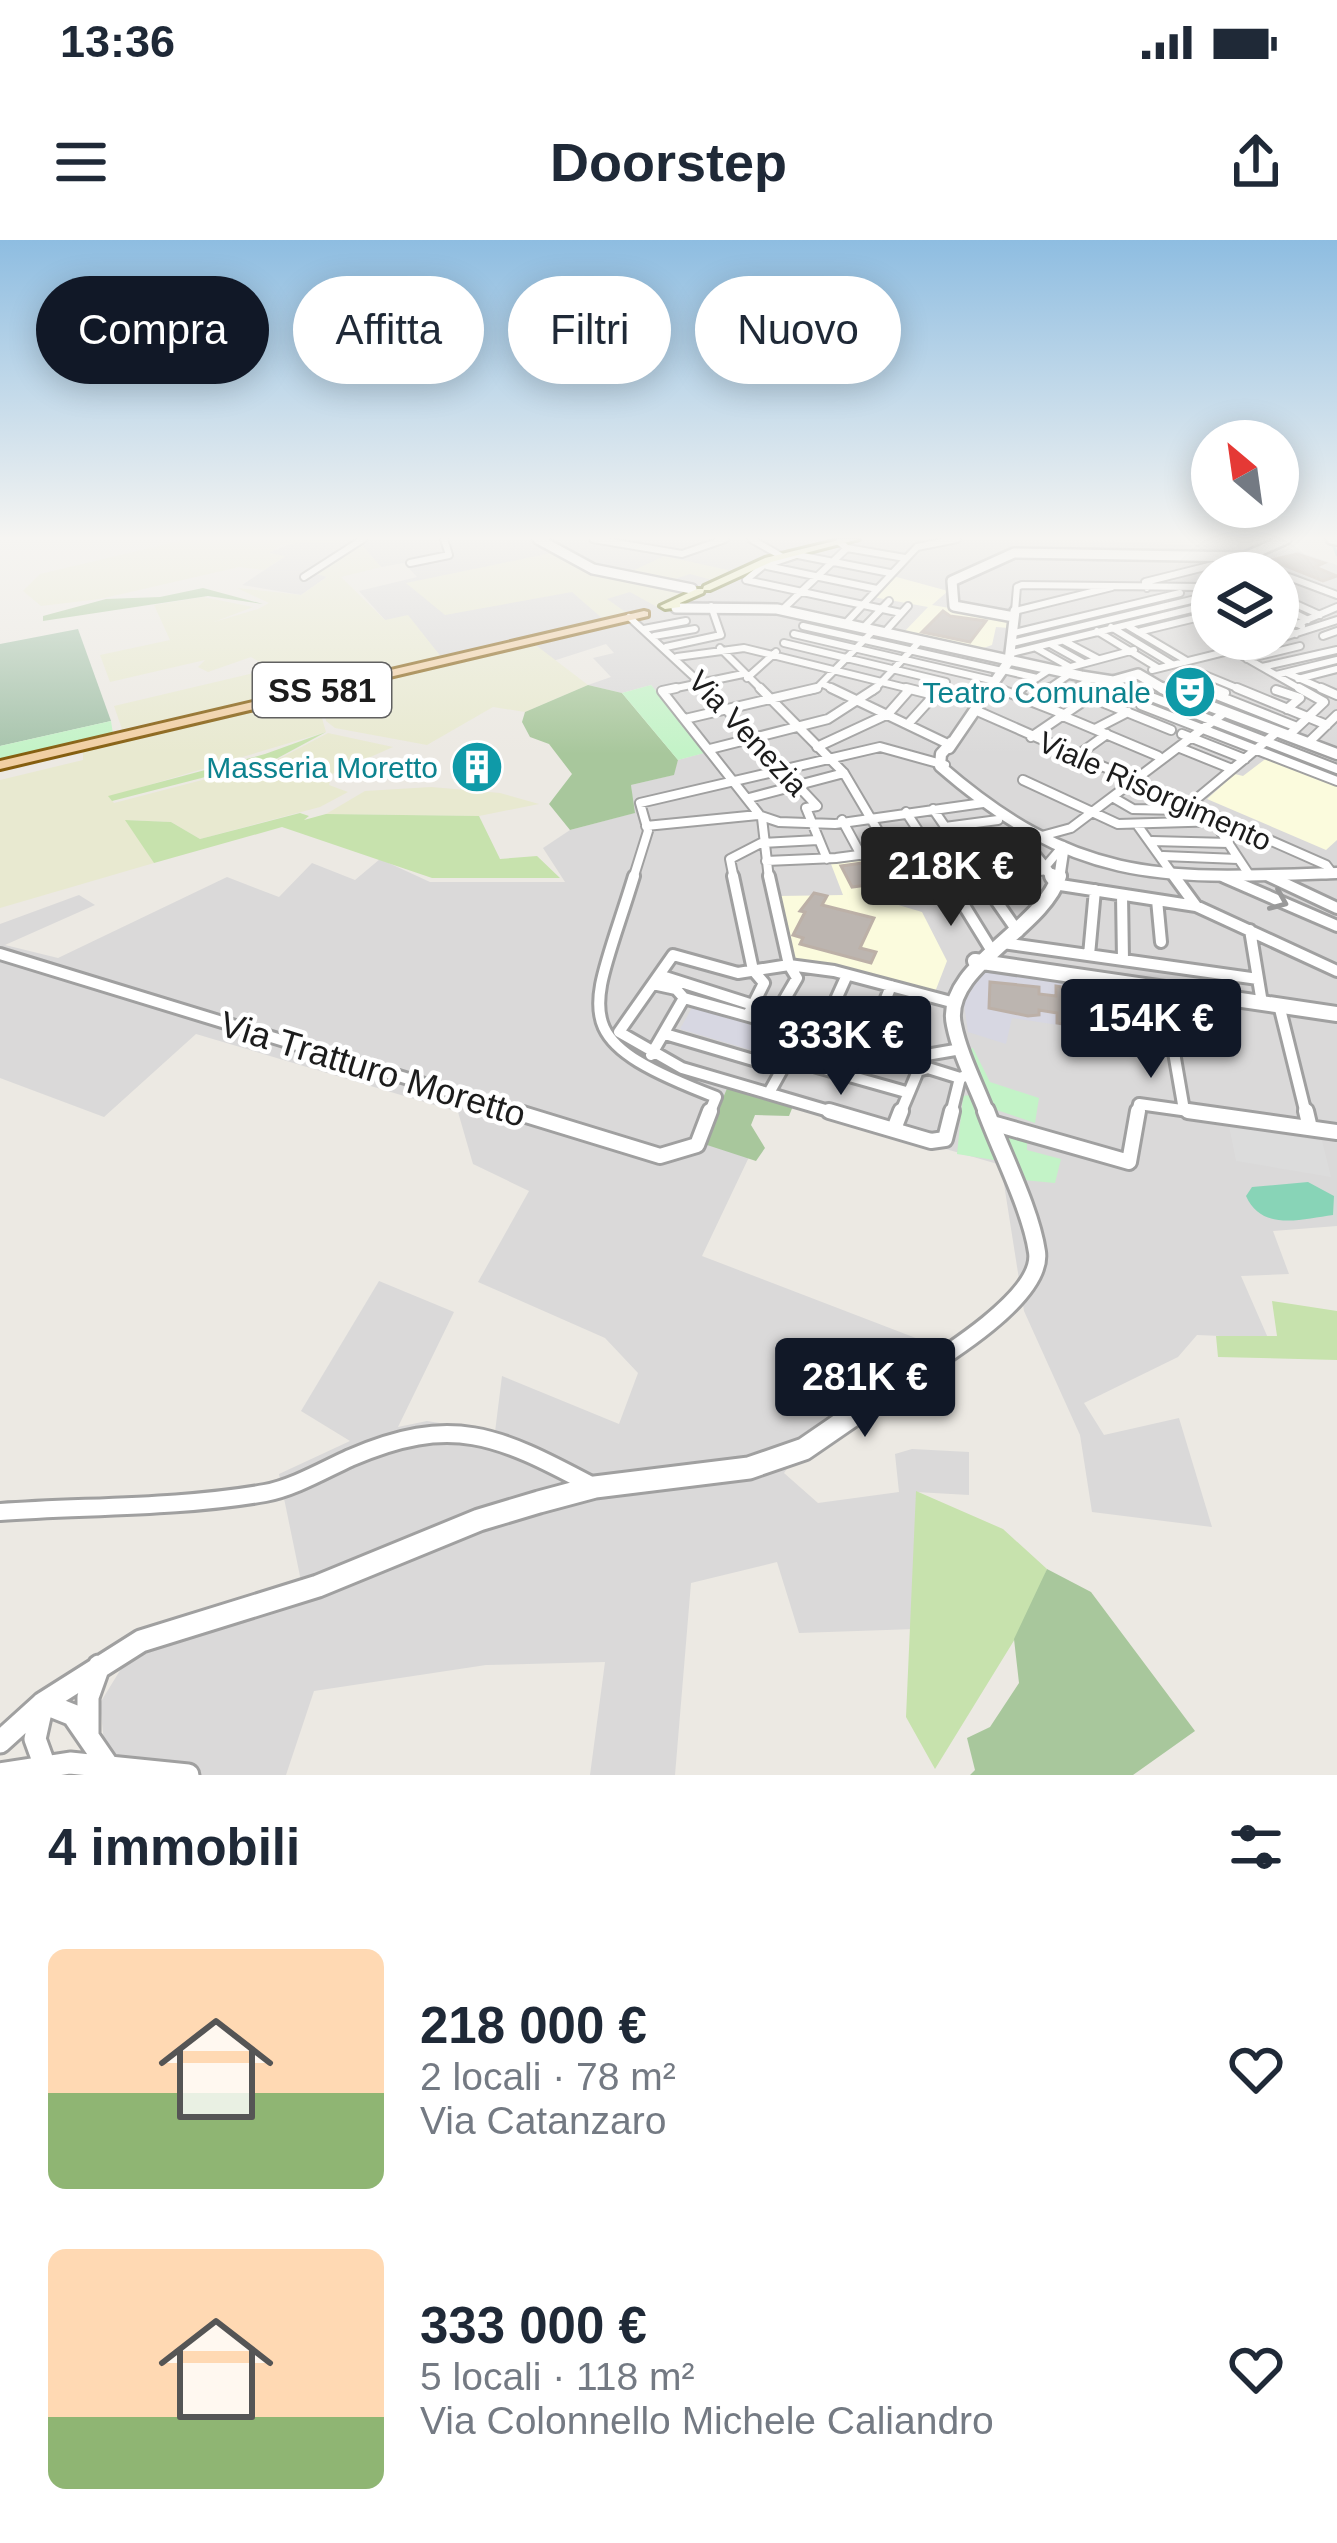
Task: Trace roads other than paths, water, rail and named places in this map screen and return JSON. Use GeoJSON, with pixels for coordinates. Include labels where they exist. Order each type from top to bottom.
{"type":"FeatureCollection","features":[{"type":"Feature","properties":{"kind":"main road"},"geometry":{"type":"LineString","coordinates":[[644,614],[656,611]]}},
{"type":"Feature","properties":{"kind":"main road","name":"SS 581"},"geometry":{"type":"LineString","coordinates":[[0,765],[644,614]]}},
{"type":"Feature","properties":{"kind":"street"},"geometry":{"type":"LineString","coordinates":[[665,647],[721,635],[712,611]]}},
{"type":"Feature","properties":{"kind":"street"},"geometry":{"type":"LineString","coordinates":[[785,611],[845,624],[912,651],[964,663],[1047,654]]}},
{"type":"Feature","properties":{"kind":"street"},"geometry":{"type":"LineString","coordinates":[[845,624],[857,611]]}},
{"type":"Feature","properties":{"kind":"street"},"geometry":{"type":"LineString","coordinates":[[871,633],[880,611]]}},
{"type":"Feature","properties":{"kind":"street"},"geometry":{"type":"LineString","coordinates":[[686,719],[823,684],[871,633],[903,611]]}},
{"type":"Feature","properties":{"kind":"street"},"geometry":{"type":"LineString","coordinates":[[994,611],[1014,613],[1039,626],[1084,663]]}},
{"type":"Feature","properties":{"kind":"street"},"geometry":{"type":"LineString","coordinates":[[1014,613],[1020,611]]}},
{"type":"Feature","properties":{"kind":"street"},"geometry":{"type":"LineString","coordinates":[[1040,611],[1081,636]]}},
{"type":"Feature","properties":{"kind":"street"},"geometry":{"type":"LineString","coordinates":[[1063,611],[1159,668]]}},
{"type":"Feature","properties":{"kind":"street"},"geometry":{"type":"LineString","coordinates":[[1084,611],[1102,616]]}},
{"type":"Feature","properties":{"kind":"street"},"geometry":{"type":"LineString","coordinates":[[1095,611],[1172,664]]}},
{"type":"Feature","properties":{"kind":"street"},"geometry":{"type":"LineString","coordinates":[[1051,639],[1120,611]]}},
{"type":"Feature","properties":{"kind":"street"},"geometry":{"type":"LineString","coordinates":[[794,634],[955,672],[1009,657],[1036,642],[1098,632],[1152,611]]}},
{"type":"Feature","properties":{"kind":"street"},"geometry":{"type":"LineString","coordinates":[[1114,623],[1127,625],[1185,611]]}},
{"type":"Feature","properties":{"kind":"street"},"geometry":{"type":"LineString","coordinates":[[1314,611],[1320,615]]}},
{"type":"Feature","properties":{"kind":"street"},"geometry":{"type":"LineString","coordinates":[[1299,627],[1329,611]]}},
{"type":"Feature","properties":{"kind":"street"},"geometry":{"type":"LineString","coordinates":[[1014,613],[1009,657],[1021,688],[1052,670]]}},
{"type":"Feature","properties":{"kind":"street"},"geometry":{"type":"LineString","coordinates":[[936,764],[1009,657],[1039,626],[1090,614]]}},
{"type":"Feature","properties":{"kind":"street"},"geometry":{"type":"LineString","coordinates":[[772,1021],[797,978],[789,965],[761,843],[766,822],[662,691],[745,676],[812,616]]}},
{"type":"Feature","properties":{"kind":"street"},"geometry":{"type":"LineString","coordinates":[[1299,616],[1308,620]]}},
{"type":"Feature","properties":{"kind":"street","name":"Via Venezia"},"geometry":{"type":"LineString","coordinates":[[629,617],[677,657],[817,806],[806,808],[827,859]]}},
{"type":"Feature","properties":{"kind":"street"},"geometry":{"type":"LineString","coordinates":[[1138,632],[1191,619]]}},
{"type":"Feature","properties":{"kind":"street"},"geometry":{"type":"LineString","coordinates":[[1299,629],[1311,631],[1337,620]]}},
{"type":"Feature","properties":{"kind":"street"},"geometry":{"type":"LineString","coordinates":[[644,629],[686,621]]}},
{"type":"Feature","properties":{"kind":"street"},"geometry":{"type":"LineString","coordinates":[[1127,625],[1259,704],[1284,729]]}},
{"type":"Feature","properties":{"kind":"street"},"geometry":{"type":"LineString","coordinates":[[803,626],[920,641],[1070,670]]}},
{"type":"Feature","properties":{"kind":"street"},"geometry":{"type":"LineString","coordinates":[[654,636],[695,628]]}},
{"type":"Feature","properties":{"kind":"street"},"geometry":{"type":"LineString","coordinates":[[1323,637],[1337,631]]}},
{"type":"Feature","properties":{"kind":"street"},"geometry":{"type":"LineString","coordinates":[[1064,640],[1098,659]]}},
{"type":"Feature","properties":{"kind":"street"},"geometry":{"type":"LineString","coordinates":[[710,749],[830,721],[865,702],[920,641]]}},
{"type":"Feature","properties":{"kind":"street"},"geometry":{"type":"LineString","coordinates":[[1009,657],[1036,642]]}},
{"type":"Feature","properties":{"kind":"street"},"geometry":{"type":"LineString","coordinates":[[1036,642],[1070,670],[1113,681]]}},
{"type":"Feature","properties":{"kind":"street"},"geometry":{"type":"LineString","coordinates":[[784,644],[946,682]]}},
{"type":"Feature","properties":{"kind":"street"},"geometry":{"type":"LineString","coordinates":[[1030,701],[1084,663],[1159,644]]}},
{"type":"Feature","properties":{"kind":"street"},"geometry":{"type":"LineString","coordinates":[[720,648],[844,773],[890,851]]}},
{"type":"Feature","properties":{"kind":"street"},"geometry":{"type":"LineString","coordinates":[[677,657],[720,648],[772,655],[934,695]]}},
{"type":"Feature","properties":{"kind":"street"},"geometry":{"type":"LineString","coordinates":[[908,724],[972,653]]}},
{"type":"Feature","properties":{"kind":"street"},"geometry":{"type":"LineString","coordinates":[[1009,657],[1036,679]]}},
{"type":"Feature","properties":{"kind":"street"},"geometry":{"type":"LineString","coordinates":[[1009,657],[1030,701],[1158,756]]}},
{"type":"Feature","properties":{"kind":"street"},"geometry":{"type":"LineString","coordinates":[[1259,704],[1336,658]]}},
{"type":"Feature","properties":{"kind":"street"},"geometry":{"type":"LineString","coordinates":[[1262,667],[1336,658]]}},
{"type":"Feature","properties":{"kind":"street"},"geometry":{"type":"LineString","coordinates":[[1281,674],[1336,658]]}},
{"type":"Feature","properties":{"kind":"street"},"geometry":{"type":"LineString","coordinates":[[1031,737],[1113,681],[1204,660]]}},
{"type":"Feature","properties":{"kind":"street"},"geometry":{"type":"LineString","coordinates":[[1127,807],[1187,806],[1265,741],[1308,717],[1324,702],[1250,660]]}},
{"type":"Feature","properties":{"kind":"street"},"geometry":{"type":"LineString","coordinates":[[1134,675],[1335,751]]}},
{"type":"Feature","properties":{"kind":"street"},"geometry":{"type":"LineString","coordinates":[[1183,676],[1259,704]]}},
{"type":"Feature","properties":{"kind":"street"},"geometry":{"type":"LineString","coordinates":[[1047,707],[1092,678]]}},
{"type":"Feature","properties":{"kind":"street"},"geometry":{"type":"LineString","coordinates":[[1295,682],[1327,687],[1337,694]]}},
{"type":"Feature","properties":{"kind":"street"},"geometry":{"type":"LineString","coordinates":[[823,684],[949,746]]}},
{"type":"Feature","properties":{"kind":"street"},"geometry":{"type":"LineString","coordinates":[[818,747],[888,714],[910,688]]}},
{"type":"Feature","properties":{"kind":"street"},"geometry":{"type":"LineString","coordinates":[[1276,690],[1300,698],[1288,709],[1284,729]]}},
{"type":"Feature","properties":{"kind":"street"},"geometry":{"type":"LineString","coordinates":[[1095,729],[1168,691]]}},
{"type":"Feature","properties":{"kind":"street"},"geometry":{"type":"LineString","coordinates":[[1202,703],[1214,694],[1288,709],[1327,725]]}},
{"type":"Feature","properties":{"kind":"street"},"geometry":{"type":"LineString","coordinates":[[1091,698],[1171,730]]}},
{"type":"Feature","properties":{"kind":"street"},"geometry":{"type":"LineString","coordinates":[[1154,698],[1337,769]]}},
{"type":"Feature","properties":{"kind":"street"},"geometry":{"type":"LineString","coordinates":[[1141,705],[1337,782]]}},
{"type":"Feature","properties":{"kind":"street","name":"Viale Risorgimento"},"geometry":{"type":"LineString","coordinates":[[975,710],[1332,871]]}},
{"type":"Feature","properties":{"kind":"street"},"geometry":{"type":"LineString","coordinates":[[766,861],[827,859],[1063,833],[1225,712]]}},
{"type":"Feature","properties":{"kind":"street"},"geometry":{"type":"LineString","coordinates":[[1308,743],[1337,716]]}},
{"type":"Feature","properties":{"kind":"street"},"geometry":{"type":"LineString","coordinates":[[1075,757],[1107,734]]}},
{"type":"Feature","properties":{"kind":"street"},"geometry":{"type":"LineString","coordinates":[[1187,736],[1245,758]]}},
{"type":"Feature","properties":{"kind":"street"},"geometry":{"type":"LineString","coordinates":[[966,1076],[945,1139],[932,1142],[770,1091],[625,1059],[607,1045],[597,997],[646,826],[640,803],[883,747],[936,764],[1028,839],[1052,875]]}},
{"type":"Feature","properties":{"kind":"street"},"geometry":{"type":"LineString","coordinates":[[1180,748],[1232,769]]}},
{"type":"Feature","properties":{"kind":"street"},"geometry":{"type":"LineString","coordinates":[[1309,771],[1335,751]]}},
{"type":"Feature","properties":{"kind":"street"},"geometry":{"type":"LineString","coordinates":[[749,798],[844,773]]}},
{"type":"Feature","properties":{"kind":"street"},"geometry":{"type":"LineString","coordinates":[[1023,780],[1093,813],[1138,826],[1220,824],[1250,876]]}},
{"type":"Feature","properties":{"kind":"street"},"geometry":{"type":"LineString","coordinates":[[1114,798],[1127,807],[1196,906]]}},
{"type":"Feature","properties":{"kind":"street"},"geometry":{"type":"LineString","coordinates":[[646,826],[812,824],[983,803]]}},
{"type":"Feature","properties":{"kind":"street"},"geometry":{"type":"LineString","coordinates":[[983,803],[998,820],[1060,854],[1175,874],[1332,871],[1337,855]]}},
{"type":"Feature","properties":{"kind":"street"},"geometry":{"type":"LineString","coordinates":[[933,809],[1018,932]]}},
{"type":"Feature","properties":{"kind":"street"},"geometry":{"type":"LineString","coordinates":[[906,812],[928,846]]}},
{"type":"Feature","properties":{"kind":"street"},"geometry":{"type":"LineString","coordinates":[[842,820],[861,855]]}},
{"type":"Feature","properties":{"kind":"street"},"geometry":{"type":"LineString","coordinates":[[945,826],[998,820]]}},
{"type":"Feature","properties":{"kind":"street"},"geometry":{"type":"LineString","coordinates":[[0,1742],[43,1703],[141,1641],[318,1586],[479,1520],[595,1486],[748,1468],[804,1449],[1012,1306],[1034,1281],[1037,1253],[992,1123],[966,1076],[952,1020],[975,962],[1042,915],[1063,833]]}},
{"type":"Feature","properties":{"kind":"street"},"geometry":{"type":"LineString","coordinates":[[751,1010],[764,983],[753,970],[730,859],[761,843],[818,839]]}},
{"type":"Feature","properties":{"kind":"street"},"geometry":{"type":"LineString","coordinates":[[968,860],[1028,839]]}},
{"type":"Feature","properties":{"kind":"street"},"geometry":{"type":"LineString","coordinates":[[1152,841],[1228,843]]}},
{"type":"Feature","properties":{"kind":"street"},"geometry":{"type":"LineString","coordinates":[[1162,856],[1238,859]]}},
{"type":"Feature","properties":{"kind":"street"},"geometry":{"type":"LineString","coordinates":[[908,889],[1052,875],[1095,890],[1196,906],[1337,971]]}},
{"type":"Feature","properties":{"kind":"street"},"geometry":{"type":"LineString","coordinates":[[1221,875],[1337,926]]}},
{"type":"Feature","properties":{"kind":"street"},"geometry":{"type":"LineString","coordinates":[[1268,875],[1337,908]]}},
{"type":"Feature","properties":{"kind":"street"},"geometry":{"type":"LineString","coordinates":[[950,884],[997,947],[1258,979]]}},
{"type":"Feature","properties":{"kind":"street"},"geometry":{"type":"LineString","coordinates":[[1089,956],[1095,890]]}},
{"type":"Feature","properties":{"kind":"street"},"geometry":{"type":"LineString","coordinates":[[1122,895],[1123,960]]}},
{"type":"Feature","properties":{"kind":"street"},"geometry":{"type":"LineString","coordinates":[[1157,900],[1161,942]]}},
{"type":"Feature","properties":{"kind":"street"},"geometry":{"type":"LineString","coordinates":[[1250,930],[1262,1003]]}},
{"type":"Feature","properties":{"kind":"street","name":"Via Tratturo Moretto"},"geometry":{"type":"LineString","coordinates":[[0,954],[660,1156],[697,1145],[716,1097],[679,1074]]}},
{"type":"Feature","properties":{"kind":"street"},"geometry":{"type":"LineString","coordinates":[[679,1074],[619,1032],[674,955],[738,973],[789,965],[847,974],[955,1003]]}},
{"type":"Feature","properties":{"kind":"street"},"geometry":{"type":"LineString","coordinates":[[975,962],[1337,1014]]}},
{"type":"Feature","properties":{"kind":"street"},"geometry":{"type":"LineString","coordinates":[[820,1035],[847,974]]}},
{"type":"Feature","properties":{"kind":"street"},"geometry":{"type":"LineString","coordinates":[[656,980],[684,998],[751,1010]]}},
{"type":"Feature","properties":{"kind":"street"},"geometry":{"type":"LineString","coordinates":[[656,980],[902,1059],[961,1049]]}},
{"type":"Feature","properties":{"kind":"street"},"geometry":{"type":"LineString","coordinates":[[866,1048],[891,986]]}},
{"type":"Feature","properties":{"kind":"street"},"geometry":{"type":"LineString","coordinates":[[1163,989],[1184,1110]]}},
{"type":"Feature","properties":{"kind":"street"},"geometry":{"type":"LineString","coordinates":[[651,1055],[684,998]]}},
{"type":"Feature","properties":{"kind":"street"},"geometry":{"type":"LineString","coordinates":[[1279,1005],[1310,1128]]}},
{"type":"Feature","properties":{"kind":"street"},"geometry":{"type":"LineString","coordinates":[[770,1091],[804,1030]]}},
{"type":"Feature","properties":{"kind":"street"},"geometry":{"type":"LineString","coordinates":[[664,1034],[760,1062],[789,1059],[906,1092]]}},
{"type":"Feature","properties":{"kind":"street"},"geometry":{"type":"LineString","coordinates":[[894,1130],[918,1071],[928,1068],[966,1076]]}},
{"type":"Feature","properties":{"kind":"street"},"geometry":{"type":"LineString","coordinates":[[992,1123],[1130,1162],[1139,1104],[1337,1132]]}},
{"type":"Feature","properties":{"kind":"street"},"geometry":{"type":"LineString","coordinates":[[0,1512],[269,1493],[383,1444],[430,1431],[474,1435],[531,1453],[595,1486]]}},
{"type":"Feature","properties":{"kind":"street"},"geometry":{"type":"LineString","coordinates":[[88,1740],[88,1696],[99,1666]]}},
{"type":"Feature","properties":{"kind":"street"},"geometry":{"type":"LineString","coordinates":[[43,1703],[74,1715],[106,1762]]}},
{"type":"Feature","properties":{"kind":"street"},"geometry":{"type":"LineString","coordinates":[[43,1703],[35,1738],[43,1761]]}},
{"type":"Feature","properties":{"kind":"street"},"geometry":{"type":"LineString","coordinates":[[0,1774],[43,1761],[106,1762],[188,1775]]}},
{"type":"Feature","properties":{"kind":"place","name":"Teatro Comunale"},"geometry":{"type":"Point","coordinates":[1190,692]}},
{"type":"Feature","properties":{"kind":"place","name":"Masseria Moretto"},"geometry":{"type":"Point","coordinates":[477,767]}}]}
